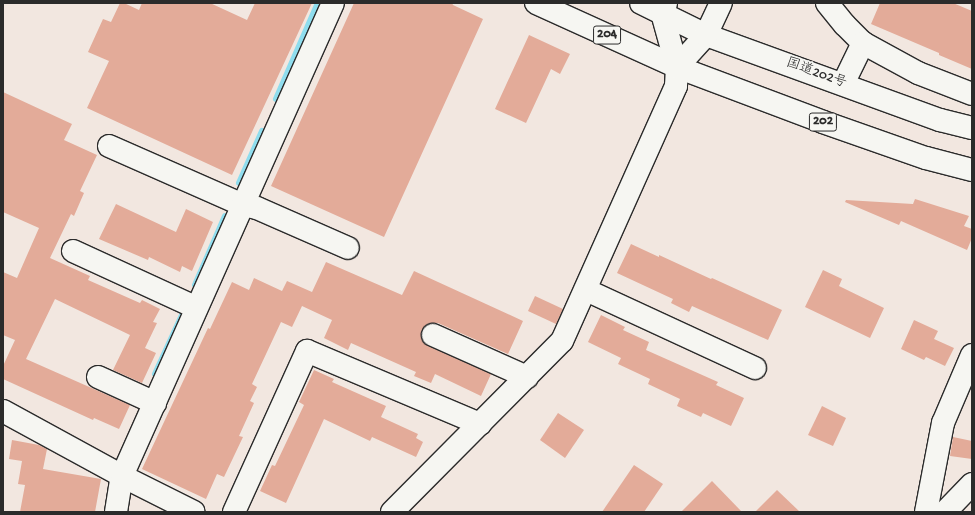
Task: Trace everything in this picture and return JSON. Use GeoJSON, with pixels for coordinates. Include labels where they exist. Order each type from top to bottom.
{"type":"FeatureCollection","features":[{"type":"Feature","properties":{"kind":"main road"},"geometry":{"type":"LineString","coordinates":[[116,512],[122,476],[334,3]]}},
{"type":"Feature","properties":{"kind":"main road","name":"204"},"geometry":{"type":"LineString","coordinates":[[536,3],[677,67]]}},
{"type":"Feature","properties":{"kind":"main road","name":"国道202号"},"geometry":{"type":"LineString","coordinates":[[641,3],[664,8],[706,35],[940,120],[972,128]]}},
{"type":"Feature","properties":{"kind":"main road"},"geometry":{"type":"LineString","coordinates":[[677,67],[706,35],[721,3]]}},
{"type":"Feature","properties":{"kind":"main road"},"geometry":{"type":"LineString","coordinates":[[827,3],[845,25],[863,43],[918,74],[972,94]]}},
{"type":"Feature","properties":{"kind":"main road"},"geometry":{"type":"LineString","coordinates":[[392,512],[562,341],[676,86],[677,67],[664,8]]}},
{"type":"Feature","properties":{"kind":"main road"},"geometry":{"type":"LineString","coordinates":[[843,84],[863,43]]}},
{"type":"Feature","properties":{"kind":"main road","name":"202"},"geometry":{"type":"LineString","coordinates":[[677,67],[874,140],[926,158],[972,170]]}},
{"type":"Feature","properties":{"kind":"main road"},"geometry":{"type":"LineString","coordinates":[[109,146],[243,205],[257,208],[348,248]]}},
{"type":"Feature","properties":{"kind":"main road"},"geometry":{"type":"LineString","coordinates":[[73,251],[197,308]]}},
{"type":"Feature","properties":{"kind":"main road"},"geometry":{"type":"LineString","coordinates":[[586,290],[755,368]]}},
{"type":"Feature","properties":{"kind":"main road"},"geometry":{"type":"LineString","coordinates":[[433,335],[527,377]]}},
{"type":"Feature","properties":{"kind":"main road"},"geometry":{"type":"LineString","coordinates":[[234,512],[307,351],[480,424]]}},
{"type":"Feature","properties":{"kind":"main road"},"geometry":{"type":"LineString","coordinates":[[926,512],[943,423],[972,355]]}},
{"type":"Feature","properties":{"kind":"main road"},"geometry":{"type":"LineString","coordinates":[[98,376],[155,403]]}},
{"type":"Feature","properties":{"kind":"main road"},"geometry":{"type":"LineString","coordinates":[[3,411],[122,476],[194,512]]}},
{"type":"Feature","properties":{"kind":"main road"},"geometry":{"type":"LineString","coordinates":[[945,512],[972,484]]}},
{"type":"Feature","properties":{"kind":"building"},"geometry":{"type":"Polygon","coordinates":[[[120,3],[124,3],[139,10],[142,3],[210,3],[247,20],[255,3],[312,3],[232,175],[87,108],[109,61],[88,52],[103,19],[111,22],[120,3]]]}},
{"type":"Feature","properties":{"kind":"building"},"geometry":{"type":"Polygon","coordinates":[[[354,3],[452,3],[453,5],[483,19],[384,237],[271,186],[354,3]]]}},
{"type":"Feature","properties":{"kind":"building"},"geometry":{"type":"Polygon","coordinates":[[[880,3],[953,3],[972,11],[972,69],[871,24],[880,3]]]}},
{"type":"Feature","properties":{"kind":"building"},"geometry":{"type":"Polygon","coordinates":[[[529,35],[570,54],[560,74],[551,69],[526,123],[495,109],[529,35]]]}},
{"type":"Feature","properties":{"kind":"building"},"geometry":{"type":"Polygon","coordinates":[[[3,92],[72,124],[64,140],[97,155],[80,191],[84,193],[74,216],[71,214],[50,258],[90,276],[88,280],[140,303],[142,300],[160,309],[153,322],[157,323],[145,348],[156,353],[142,383],[113,370],[130,335],[55,299],[26,359],[130,405],[119,429],[94,418],[93,420],[3,379],[3,366],[15,340],[3,335],[3,272],[17,278],[39,228],[3,212],[3,92]]]}},
{"type":"Feature","properties":{"kind":"building"},"geometry":{"type":"Polygon","coordinates":[[[915,199],[969,216],[964,226],[972,229],[972,238],[967,250],[901,221],[899,225],[845,202],[846,200],[913,204],[915,199]]]}},
{"type":"Feature","properties":{"kind":"building"},"geometry":{"type":"Polygon","coordinates":[[[116,204],[176,232],[186,209],[213,222],[192,271],[182,266],[180,272],[149,257],[148,260],[99,239],[116,204]]]}},
{"type":"Feature","properties":{"kind":"building"},"geometry":{"type":"Polygon","coordinates":[[[631,244],[711,279],[712,278],[782,310],[768,340],[692,306],[689,312],[671,303],[673,299],[617,273],[631,244]]]}},
{"type":"Feature","properties":{"kind":"building"},"geometry":{"type":"Polygon","coordinates":[[[326,262],[402,295],[414,271],[523,321],[508,354],[438,323],[426,325],[422,330],[421,337],[423,342],[428,346],[491,374],[481,396],[435,374],[431,383],[414,376],[416,372],[351,343],[348,350],[324,338],[332,320],[302,306],[292,327],[281,322],[252,384],[257,387],[250,401],[254,403],[239,436],[243,437],[224,477],[217,474],[206,499],[142,469],[208,328],[210,329],[232,282],[249,290],[254,278],[282,291],[287,281],[312,292],[326,262]]]}},
{"type":"Feature","properties":{"kind":"building"},"geometry":{"type":"Polygon","coordinates":[[[823,270],[842,279],[839,286],[884,308],[870,338],[805,307],[823,270]]]}},
{"type":"Feature","properties":{"kind":"building"},"geometry":{"type":"Polygon","coordinates":[[[535,296],[563,309],[556,324],[528,311],[535,296]]]}},
{"type":"Feature","properties":{"kind":"building"},"geometry":{"type":"Polygon","coordinates":[[[601,315],[625,327],[623,330],[649,342],[646,350],[718,382],[716,385],[744,398],[731,426],[703,413],[701,417],[677,406],[680,399],[648,384],[650,379],[618,364],[621,358],[588,342],[601,315]]]}},
{"type":"Feature","properties":{"kind":"building"},"geometry":{"type":"Polygon","coordinates":[[[914,320],[938,331],[934,339],[954,348],[945,366],[926,357],[924,360],[901,349],[914,320]]]}},
{"type":"Feature","properties":{"kind":"building"},"geometry":{"type":"Polygon","coordinates":[[[314,370],[334,379],[332,382],[386,406],[381,417],[418,434],[416,438],[423,442],[416,457],[372,437],[370,441],[324,419],[286,503],[260,491],[272,465],[275,466],[304,405],[299,402],[314,370]]]}},
{"type":"Feature","properties":{"kind":"building"},"geometry":{"type":"Polygon","coordinates":[[[822,406],[846,418],[833,446],[808,435],[822,406]]]}},
{"type":"Feature","properties":{"kind":"building"},"geometry":{"type":"Polygon","coordinates":[[[558,413],[584,430],[565,458],[540,440],[558,413]]]}},
{"type":"Feature","properties":{"kind":"building"},"geometry":{"type":"Polygon","coordinates":[[[953,437],[972,441],[972,459],[950,456],[953,437]]]}},
{"type":"Feature","properties":{"kind":"building"},"geometry":{"type":"Polygon","coordinates":[[[12,440],[39,445],[47,449],[43,469],[101,479],[95,512],[20,512],[25,485],[18,484],[22,461],[9,459],[12,440]]]}},
{"type":"Feature","properties":{"kind":"building"},"geometry":{"type":"Polygon","coordinates":[[[634,465],[663,484],[644,512],[602,512],[634,465]]]}},
{"type":"Feature","properties":{"kind":"building"},"geometry":{"type":"Polygon","coordinates":[[[712,481],[742,512],[681,512],[712,481]]]}},
{"type":"Feature","properties":{"kind":"building"},"geometry":{"type":"Polygon","coordinates":[[[777,490],[800,512],[755,512],[777,490]]]}},
{"type":"Feature","properties":{"kind":"waterway"},"geometry":{"type":"LineString","coordinates":[[276,99],[318,3]]}},
{"type":"Feature","properties":{"kind":"waterway"},"geometry":{"type":"LineString","coordinates":[[239,183],[262,131]]}},
{"type":"Feature","properties":{"kind":"waterway"},"geometry":{"type":"LineString","coordinates":[[195,285],[225,216]]}},
{"type":"Feature","properties":{"kind":"waterway"},"geometry":{"type":"LineString","coordinates":[[155,374],[182,315]]}}]}
